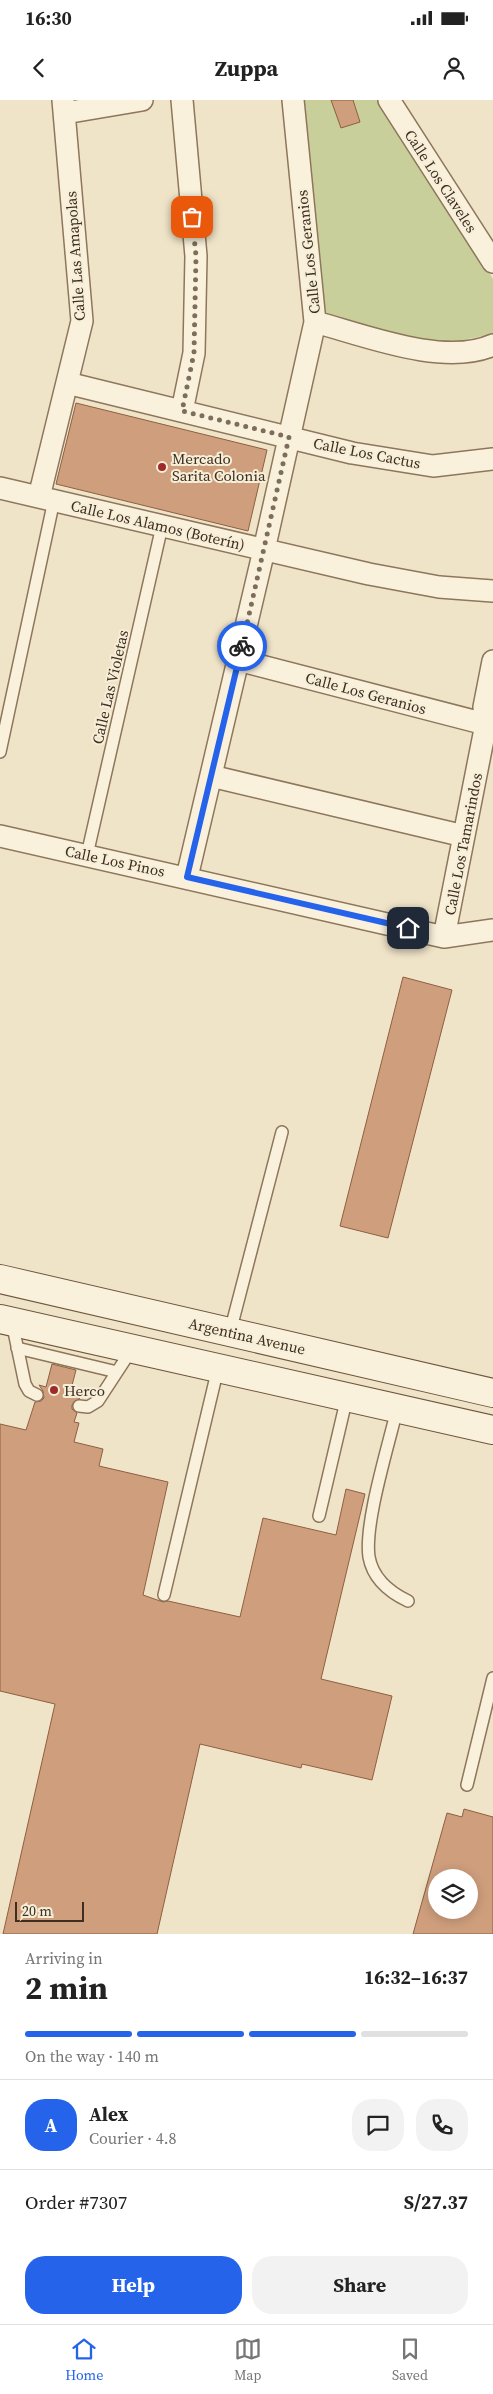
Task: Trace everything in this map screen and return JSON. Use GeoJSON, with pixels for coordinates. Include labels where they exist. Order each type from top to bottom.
{"type":"FeatureCollection","features":[{"type":"Feature","properties":{"kind":"main road","name":"Argentina Avenue"},"geometry":{"type":"LineString","coordinates":[[0,1279],[493,1392]]}},
{"type":"Feature","properties":{"kind":"main road"},"geometry":{"type":"LineString","coordinates":[[6,1320],[493,1430]]}},
{"type":"Feature","properties":{"kind":"street"},"geometry":{"type":"LineString","coordinates":[[64,107],[142,100]]}},
{"type":"Feature","properties":{"kind":"street"},"geometry":{"type":"LineString","coordinates":[[182,100],[196,256],[194,353],[182,411]]}},
{"type":"Feature","properties":{"kind":"street","name":"Calle Los Geranios"},"geometry":{"type":"LineString","coordinates":[[187,877],[264,550],[315,322],[293,100]]}},
{"type":"Feature","properties":{"kind":"street","name":"Calle Los Claveles"},"geometry":{"type":"LineString","coordinates":[[389,100],[493,262]]}},
{"type":"Feature","properties":{"kind":"street","name":"Calle Las Amapolas"},"geometry":{"type":"LineString","coordinates":[[46,499],[67,383],[82,321],[64,107]]}},
{"type":"Feature","properties":{"kind":"street"},"geometry":{"type":"LineString","coordinates":[[315,322],[438,352],[464,354],[493,345]]}},
{"type":"Feature","properties":{"kind":"street","name":"Calle Los Cactus"},"geometry":{"type":"LineString","coordinates":[[67,383],[352,453],[433,466],[493,459]]}},
{"type":"Feature","properties":{"kind":"street","name":"Calle Los Alamos (Boterín)"},"geometry":{"type":"LineString","coordinates":[[0,488],[264,550],[439,587],[493,590]]}},
{"type":"Feature","properties":{"kind":"street","name":"Calle Los Geranios"},"geometry":{"type":"LineString","coordinates":[[238,660],[489,725]]}},
{"type":"Feature","properties":{"kind":"street","name":"Calle Los Tamarindos"},"geometry":{"type":"LineString","coordinates":[[444,937],[489,725],[484,707],[493,661]]}},
{"type":"Feature","properties":{"kind":"street"},"geometry":{"type":"LineString","coordinates":[[211,776],[464,836]]}},
{"type":"Feature","properties":{"kind":"street","name":"Calle Los Pinos"},"geometry":{"type":"LineString","coordinates":[[0,836],[444,937],[493,930]]}},
{"type":"Feature","properties":{"kind":"lane","name":"Calle Las Amapolas"},"geometry":{"type":"LineString","coordinates":[[0,752],[46,499]]}},
{"type":"Feature","properties":{"kind":"lane","name":"Calle Las Violetas"},"geometry":{"type":"LineString","coordinates":[[88,855],[162,526]]}},
{"type":"Feature","properties":{"kind":"lane"},"geometry":{"type":"LineString","coordinates":[[230,1332],[282,1132]]}},
{"type":"Feature","properties":{"kind":"lane"},"geometry":{"type":"LineString","coordinates":[[6,1320],[17,1348],[24,1384],[29,1391],[37,1395]]}},
{"type":"Feature","properties":{"kind":"lane"},"geometry":{"type":"LineString","coordinates":[[17,1348],[117,1372]]}},
{"type":"Feature","properties":{"kind":"lane"},"geometry":{"type":"LineString","coordinates":[[79,1406],[88,1407],[98,1401],[132,1349]]}},
{"type":"Feature","properties":{"kind":"lane"},"geometry":{"type":"LineString","coordinates":[[164,1595],[218,1368]]}},
{"type":"Feature","properties":{"kind":"lane"},"geometry":{"type":"LineString","coordinates":[[319,1516],[347,1397]]}},
{"type":"Feature","properties":{"kind":"lane"},"geometry":{"type":"LineString","coordinates":[[397,1409],[374,1510],[370,1533],[369,1557],[379,1580],[389,1592],[408,1601]]}},
{"type":"Feature","properties":{"kind":"lane"},"geometry":{"type":"LineString","coordinates":[[467,1784],[493,1678]]}},
{"type":"Feature","properties":{"kind":"green space"},"geometry":{"type":"Polygon","coordinates":[[[304,100],[380,100],[493,279],[493,334],[442,344],[382,332],[326,315],[304,100]]]}},
{"type":"Feature","properties":{"kind":"building"},"geometry":{"type":"Polygon","coordinates":[[[331,100],[353,100],[360,122],[341,128],[331,100]]]}},
{"type":"Feature","properties":{"kind":"building","name":"Mercado Sarita Colonia"},"geometry":{"type":"Polygon","coordinates":[[[76,403],[267,450],[248,531],[56,484],[76,403]]]}},
{"type":"Feature","properties":{"kind":"building"},"geometry":{"type":"Polygon","coordinates":[[[403,977],[452,990],[388,1238],[340,1226],[403,977]]]}},
{"type":"Feature","properties":{"kind":"building"},"geometry":{"type":"Polygon","coordinates":[[[52,1364],[76,1370],[70,1393],[81,1397],[72,1405],[72,1409],[77,1413],[74,1422],[79,1423],[74,1442],[103,1449],[99,1466],[168,1482],[143,1595],[163,1602],[168,1601],[240,1617],[263,1518],[336,1535],[346,1489],[365,1494],[321,1679],[392,1696],[372,1780],[302,1764],[301,1768],[200,1744],[157,1934],[3,1934],[55,1704],[0,1691],[0,1424],[26,1430],[35,1402],[41,1401],[44,1398],[43,1391],[39,1385],[46,1387],[52,1364]]]}},
{"type":"Feature","properties":{"kind":"building"},"geometry":{"type":"Polygon","coordinates":[[[464,1809],[493,1817],[493,1934],[413,1934],[428,1881],[428,1919],[478,1919],[478,1869],[431,1869],[447,1813],[462,1817],[464,1809]]]}},
{"type":"Feature","properties":{"kind":"way so far"},"geometry":{"type":"LineString","coordinates":[[192,217],[196,256],[194,353],[182,411],[289,437],[242,646]]}},
{"type":"Feature","properties":{"kind":"place","name":"Mercado Sarita Colonia"},"geometry":{"type":"Point","coordinates":[162,467]}},
{"type":"Feature","properties":{"kind":"place","name":"Herco"},"geometry":{"type":"Point","coordinates":[54,1390]}},
{"type":"Feature","properties":{"kind":"route"},"geometry":{"type":"LineString","coordinates":[[242,646],[187,877],[408,928]]}}]}
